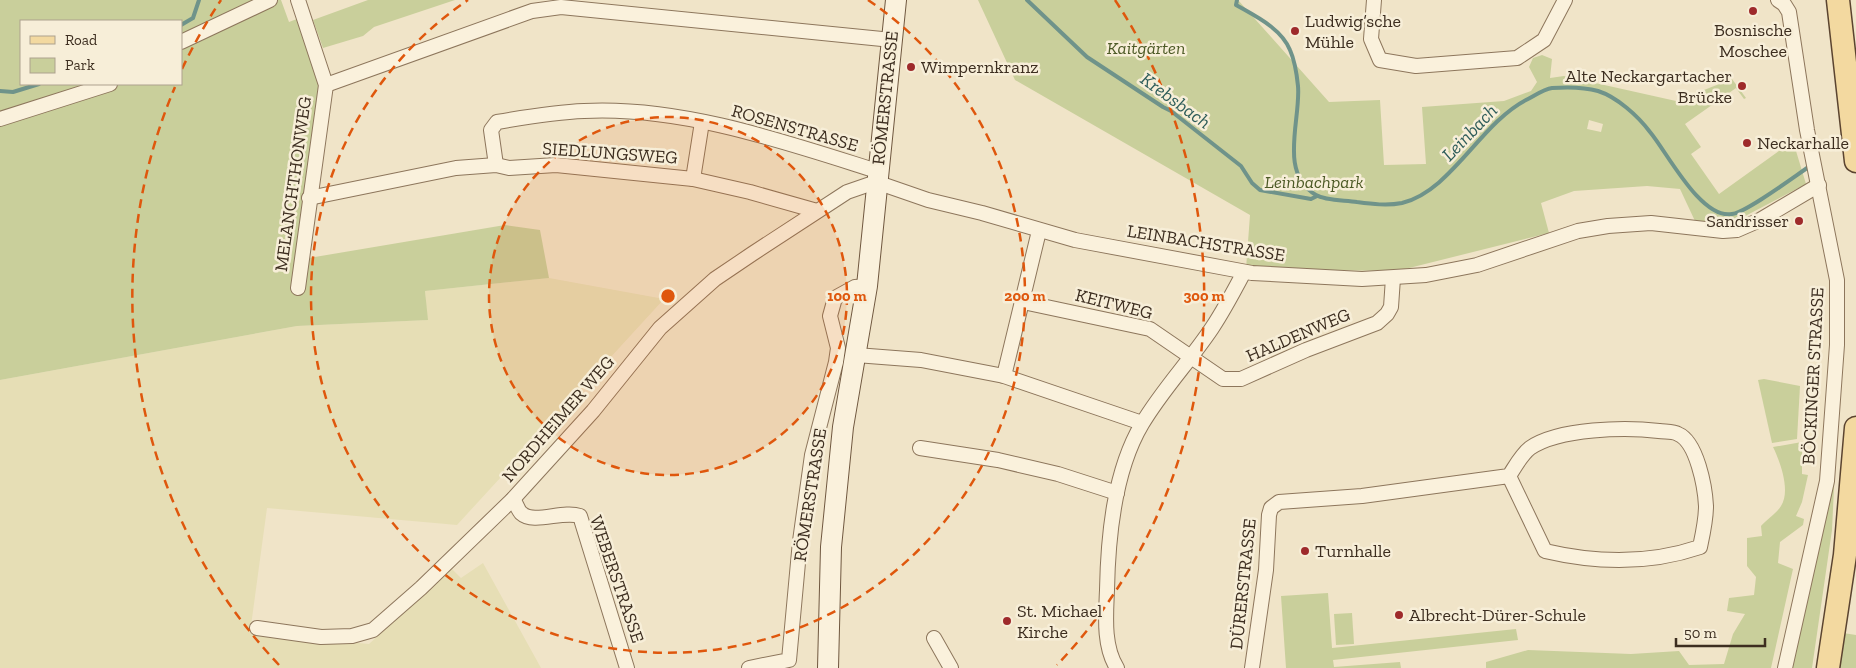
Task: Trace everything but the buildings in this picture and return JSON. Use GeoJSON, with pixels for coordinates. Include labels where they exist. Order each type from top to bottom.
{"type":"FeatureCollection","features":[{"type":"Feature","properties":{"kind":"main road","name":"RÖMERSTRASSE"},"geometry":{"type":"LineString","coordinates":[[828,668],[831,547],[842,428],[867,286],[896,0]]}},
{"type":"Feature","properties":{"kind":"main road"},"geometry":{"type":"LineString","coordinates":[[1838,0],[1856,161]]}},
{"type":"Feature","properties":{"kind":"main road"},"geometry":{"type":"LineString","coordinates":[[1828,668],[1845,555],[1856,428]]}},
{"type":"Feature","properties":{"kind":"street"},"geometry":{"type":"LineString","coordinates":[[182,42],[270,0]]}},
{"type":"Feature","properties":{"kind":"street","name":"MELANCHTHONWEG"},"geometry":{"type":"LineString","coordinates":[[298,0],[326,85],[298,288]]}},
{"type":"Feature","properties":{"kind":"street"},"geometry":{"type":"LineString","coordinates":[[1374,0],[1371,39],[1380,60],[1416,66],[1517,58],[1544,40],[1565,0]]}},
{"type":"Feature","properties":{"kind":"street","name":"BÖCKINGER STRASSE"},"geometry":{"type":"LineString","coordinates":[[1785,668],[1826,482],[1833,414],[1837,280],[1811,150],[1786,1]]}},
{"type":"Feature","properties":{"kind":"street"},"geometry":{"type":"LineString","coordinates":[[326,85],[532,11],[561,7],[892,40]]}},
{"type":"Feature","properties":{"kind":"street"},"geometry":{"type":"LineString","coordinates":[[0,119],[107,85]]}},
{"type":"Feature","properties":{"kind":"street","name":"ROSENSTRASSE"},"geometry":{"type":"LineString","coordinates":[[496,165],[491,130],[497,122],[544,114],[586,111],[625,112],[702,122],[760,134],[877,177]]}},
{"type":"Feature","properties":{"kind":"street"},"geometry":{"type":"LineString","coordinates":[[693,179],[702,122]]}},
{"type":"Feature","properties":{"kind":"street","name":"SIEDLUNGSWEG"},"geometry":{"type":"LineString","coordinates":[[309,198],[456,168],[496,165],[509,168],[556,165],[693,179],[750,192],[817,211]]}},
{"type":"Feature","properties":{"kind":"street","name":"NORDHEIMER WEG"},"geometry":{"type":"LineString","coordinates":[[257,628],[321,637],[352,636],[373,630],[421,588],[513,499],[593,411],[660,328],[716,279],[817,211],[847,192],[877,177]]}},
{"type":"Feature","properties":{"kind":"street","name":"LEINBACHSTRASSE"},"geometry":{"type":"LineString","coordinates":[[877,177],[928,200],[982,213],[1075,240],[1244,272],[1362,279],[1426,275],[1478,265],[1578,231],[1608,226],[1651,223],[1706,230],[1737,230],[1760,220],[1818,181]]}},
{"type":"Feature","properties":{"kind":"street"},"geometry":{"type":"LineString","coordinates":[[1004,376],[1039,231]]}},
{"type":"Feature","properties":{"kind":"street"},"geometry":{"type":"LineString","coordinates":[[1117,668],[1112,661],[1106,631],[1107,567],[1117,493],[1131,446],[1142,423],[1212,328],[1244,272]]}},
{"type":"Feature","properties":{"kind":"street","name":"HALDENWEG"},"geometry":{"type":"LineString","coordinates":[[1190,356],[1223,378],[1240,379],[1306,350],[1376,323],[1387,314],[1391,307],[1393,278]]}},
{"type":"Feature","properties":{"kind":"street","name":"RÖMERSTRASSE"},"geometry":{"type":"LineString","coordinates":[[749,668],[789,660],[800,541],[812,455],[838,348],[830,316],[835,298],[855,287],[867,286]]}},
{"type":"Feature","properties":{"kind":"street","name":"KEITWEG"},"geometry":{"type":"LineString","coordinates":[[1023,302],[1150,329],[1190,356]]}},
{"type":"Feature","properties":{"kind":"street"},"geometry":{"type":"LineString","coordinates":[[856,355],[922,360],[1004,376],[1142,423]]}},
{"type":"Feature","properties":{"kind":"street"},"geometry":{"type":"LineString","coordinates":[[1605,428],[1630,428],[1678,434],[1691,444],[1701,474],[1706,506],[1700,547],[1674,556],[1658,559],[1581,559],[1545,551],[1509,476],[1530,448],[1555,438],[1605,428]]}},
{"type":"Feature","properties":{"kind":"street"},"geometry":{"type":"LineString","coordinates":[[920,448],[998,460],[1058,474],[1117,493]]}},
{"type":"Feature","properties":{"kind":"street","name":"DÜRERSTRASSE"},"geometry":{"type":"LineString","coordinates":[[1252,668],[1265,581],[1269,515],[1271,508],[1279,502],[1362,496],[1509,476]]}},
{"type":"Feature","properties":{"kind":"street","name":"WEBERSTRASSE"},"geometry":{"type":"LineString","coordinates":[[513,499],[522,514],[535,519],[570,513],[580,516],[627,668]]}},
{"type":"Feature","properties":{"kind":"street"},"geometry":{"type":"LineString","coordinates":[[934,638],[947,666]]}},
{"type":"Feature","properties":{"kind":"shaded area"},"geometry":{"type":"Polygon","coordinates":[[[549,278],[664,299],[457,525],[267,508],[250,633],[369,644],[451,568],[461,578],[483,563],[541,668],[0,668],[0,380],[297,326],[427,320],[425,291],[549,278]]]}},
{"type":"Feature","properties":{"kind":"green space"},"geometry":{"type":"Polygon","coordinates":[[[0,0],[281,0],[289,22],[302,17],[324,86],[297,260],[505,225],[540,230],[549,278],[425,291],[428,320],[297,326],[0,380],[0,0]]]}},
{"type":"Feature","properties":{"kind":"green space"},"geometry":{"type":"Polygon","coordinates":[[[368,0],[455,0],[374,27],[363,36],[323,48],[313,20],[368,0]]]}},
{"type":"Feature","properties":{"kind":"green space","name":"Leinbachpark"},"geometry":{"type":"Polygon","coordinates":[[[978,0],[1238,0],[1329,102],[1380,100],[1384,165],[1426,164],[1422,107],[1504,101],[1531,91],[1537,82],[1529,67],[1533,58],[1542,55],[1552,59],[1550,78],[1564,76],[1676,101],[1732,79],[1746,98],[1744,99],[1736,88],[1685,124],[1701,147],[1691,154],[1719,194],[1793,141],[1806,184],[1730,224],[1695,221],[1680,189],[1647,186],[1574,191],[1541,203],[1549,233],[1397,271],[1246,269],[1250,215],[1015,80],[978,0]],[[1589,120],[1587,129],[1601,132],[1603,124],[1589,120]]]}},
{"type":"Feature","properties":{"kind":"green space"},"geometry":{"type":"Polygon","coordinates":[[[1764,379],[1800,386],[1797,439],[1772,443],[1758,380],[1764,379]]]}},
{"type":"Feature","properties":{"kind":"green space"},"geometry":{"type":"Polygon","coordinates":[[[1802,442],[1802,474],[1808,475],[1802,502],[1796,516],[1804,519],[1803,525],[1780,542],[1778,563],[1793,569],[1771,668],[1486,668],[1486,662],[1528,650],[1631,654],[1679,651],[1689,665],[1724,664],[1733,634],[1745,614],[1727,611],[1729,598],[1754,595],[1756,577],[1747,566],[1747,538],[1762,536],[1761,526],[1779,509],[1784,500],[1785,484],[1779,460],[1773,447],[1802,442]]]}},
{"type":"Feature","properties":{"kind":"green space"},"geometry":{"type":"Polygon","coordinates":[[[1836,445],[1832,530],[1812,668],[1790,668],[1824,528],[1836,445]]]}},
{"type":"Feature","properties":{"kind":"green space"},"geometry":{"type":"Polygon","coordinates":[[[1328,593],[1332,648],[1516,629],[1518,640],[1333,660],[1334,667],[1400,662],[1401,668],[1286,668],[1281,596],[1328,593]]]}},
{"type":"Feature","properties":{"kind":"green space"},"geometry":{"type":"Polygon","coordinates":[[[1352,613],[1354,644],[1336,645],[1334,614],[1352,613]]]}},
{"type":"Feature","properties":{"kind":"green space"},"geometry":{"type":"Polygon","coordinates":[[[1843,633],[1856,635],[1856,668],[1835,668],[1843,633]]]}},
{"type":"Feature","properties":{"kind":"waterway","name":"Leinbach"},"geometry":{"type":"LineString","coordinates":[[182,24],[193,18],[199,0]]}},
{"type":"Feature","properties":{"kind":"waterway","name":"Krebsbach"},"geometry":{"type":"LineString","coordinates":[[1027,0],[1087,57],[1171,111],[1241,166],[1252,183],[1260,190],[1311,199],[1317,196]]}},
{"type":"Feature","properties":{"kind":"waterway","name":"Leinbach"},"geometry":{"type":"LineString","coordinates":[[1237,0],[1236,5],[1274,29],[1286,42],[1290,50],[1298,86],[1294,160],[1304,185],[1316,195],[1325,198],[1385,205],[1402,203],[1420,196],[1451,171],[1509,111],[1539,93],[1552,88],[1598,91],[1620,102],[1645,126],[1697,196],[1708,207],[1720,213],[1732,214],[1739,212],[1810,166]]}},
{"type":"Feature","properties":{"kind":"waterway","name":"Leinbach"},"geometry":{"type":"LineString","coordinates":[[0,91],[13,92],[36,85]]}},
{"type":"Feature","properties":{"kind":"place","name":"Bosnische Moschee"},"geometry":{"type":"Point","coordinates":[1753,11]}},
{"type":"Feature","properties":{"kind":"place","name":"Ludwig’sche Mühle"},"geometry":{"type":"Point","coordinates":[1295,31]}},
{"type":"Feature","properties":{"kind":"place","name":"Wimpernkranz"},"geometry":{"type":"Point","coordinates":[911,67]}},
{"type":"Feature","properties":{"kind":"place","name":"Alte Neckargartacher Brücke"},"geometry":{"type":"Point","coordinates":[1742,86]}},
{"type":"Feature","properties":{"kind":"place","name":"Neckarhalle"},"geometry":{"type":"Point","coordinates":[1747,143]}},
{"type":"Feature","properties":{"kind":"place","name":"Sandrisser"},"geometry":{"type":"Point","coordinates":[1799,221]}},
{"type":"Feature","properties":{"kind":"place","name":"Turnhalle"},"geometry":{"type":"Point","coordinates":[1305,551]}},
{"type":"Feature","properties":{"kind":"place","name":"Albrecht-Dürer-Schule"},"geometry":{"type":"Point","coordinates":[1399,615]}},
{"type":"Feature","properties":{"kind":"place","name":"St. Michael Kirche"},"geometry":{"type":"Point","coordinates":[1007,621]}},
{"type":"Feature","properties":{"kind":"park label","name":"Kaitgärten"},"geometry":{"type":"Point","coordinates":[1146,48]}}]}
